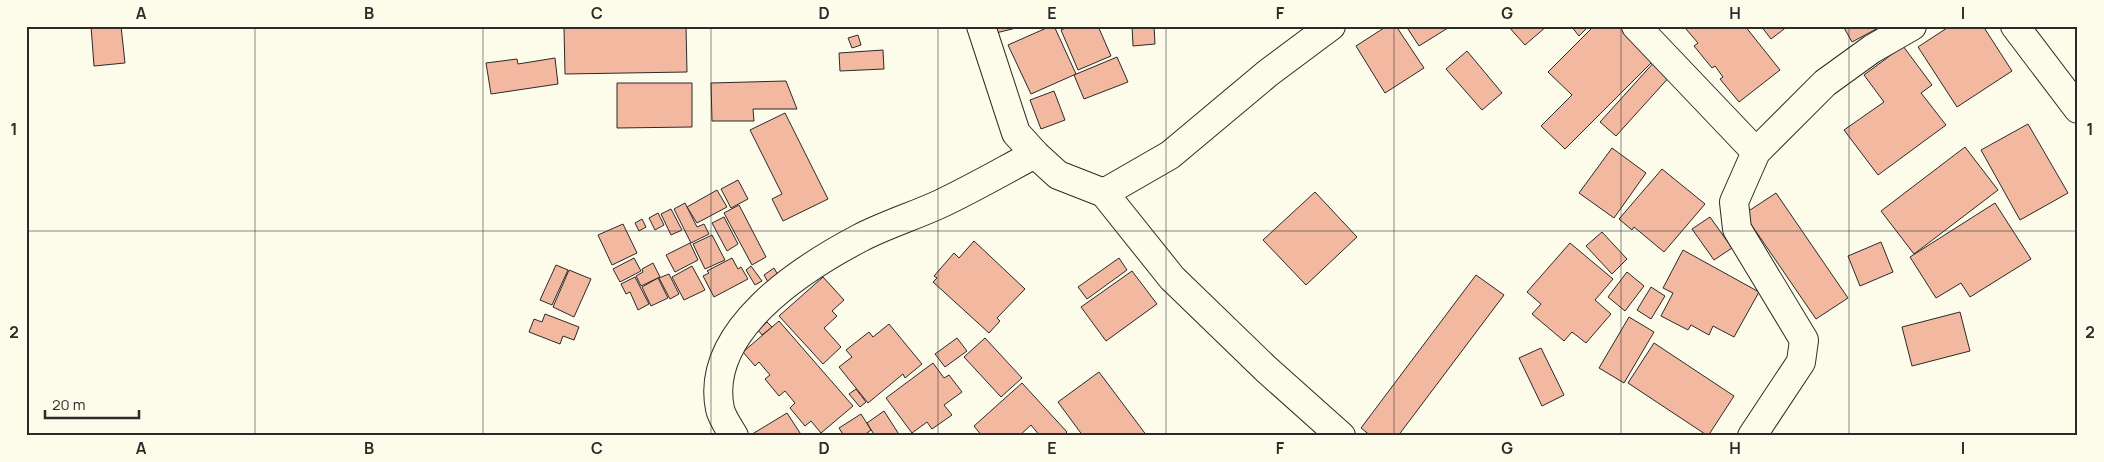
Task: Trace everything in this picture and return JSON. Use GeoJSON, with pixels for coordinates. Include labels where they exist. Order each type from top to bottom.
{"type":"FeatureCollection","features":[{"type":"Feature","properties":{"kind":"street"},"geometry":{"type":"LineString","coordinates":[[980,26],[1016,133],[1034,154],[1058,175],[1104,193],[1172,278],[1266,370],[1341,436]]}},
{"type":"Feature","properties":{"kind":"street"},"geometry":{"type":"LineString","coordinates":[[1104,193],[1170,155],[1268,73],[1331,26]]}},
{"type":"Feature","properties":{"kind":"street"},"geometry":{"type":"LineString","coordinates":[[1636,26],[1756,152]]}},
{"type":"Feature","properties":{"kind":"street"},"geometry":{"type":"LineString","coordinates":[[1752,436],[1801,362],[1804,340],[1737,229],[1734,202],[1756,152],[1825,83],[1872,49],[1912,26]]}},
{"type":"Feature","properties":{"kind":"street"},"geometry":{"type":"LineString","coordinates":[[2016,26],[2078,109]]}},
{"type":"Feature","properties":{"kind":"street"},"geometry":{"type":"LineString","coordinates":[[734,436],[720,410],[718,384],[725,356],[738,333],[768,300],[800,273],[860,238],[940,203],[1034,154]]}},
{"type":"Feature","properties":{"kind":"building"},"geometry":{"type":"Polygon","coordinates":[[[91,26],[121,26],[125,63],[94,66],[91,26]]]}},
{"type":"Feature","properties":{"kind":"building"},"geometry":{"type":"Polygon","coordinates":[[[686,26],[687,72],[565,74],[564,28],[686,26]]]}},
{"type":"Feature","properties":{"kind":"building"},"geometry":{"type":"Polygon","coordinates":[[[994,26],[1020,26],[1020,27],[996,33],[994,26]]]}},
{"type":"Feature","properties":{"kind":"building"},"geometry":{"type":"Polygon","coordinates":[[[1054,26],[1076,74],[1031,94],[1008,45],[1054,26]]]}},
{"type":"Feature","properties":{"kind":"building"},"geometry":{"type":"Polygon","coordinates":[[[1070,26],[1098,26],[1111,56],[1078,70],[1061,30],[1070,26]]]}},
{"type":"Feature","properties":{"kind":"building"},"geometry":{"type":"Polygon","coordinates":[[[1132,26],[1154,26],[1155,44],[1133,46],[1132,26]]]}},
{"type":"Feature","properties":{"kind":"building"},"geometry":{"type":"Polygon","coordinates":[[[1387,26],[1396,26],[1424,68],[1385,93],[1356,46],[1387,26]]]}},
{"type":"Feature","properties":{"kind":"building"},"geometry":{"type":"Polygon","coordinates":[[[1406,26],[1451,26],[1419,46],[1406,26]]]}},
{"type":"Feature","properties":{"kind":"building"},"geometry":{"type":"Polygon","coordinates":[[[1508,26],[1547,26],[1525,45],[1508,26]]]}},
{"type":"Feature","properties":{"kind":"building"},"geometry":{"type":"Polygon","coordinates":[[[1571,26],[1589,26],[1579,36],[1571,26]]]}},
{"type":"Feature","properties":{"kind":"building"},"geometry":{"type":"Polygon","coordinates":[[[1594,26],[1621,26],[1654,60],[1565,149],[1541,126],[1572,95],[1548,72],[1594,26]]]}},
{"type":"Feature","properties":{"kind":"building"},"geometry":{"type":"Polygon","coordinates":[[[1690,26],[1745,26],[1780,70],[1739,102],[1720,79],[1723,77],[1715,66],[1712,68],[1694,46],[1698,43],[1686,29],[1690,26]]]}},
{"type":"Feature","properties":{"kind":"building"},"geometry":{"type":"Polygon","coordinates":[[[1761,26],[1788,26],[1771,39],[1761,26]]]}},
{"type":"Feature","properties":{"kind":"building"},"geometry":{"type":"Polygon","coordinates":[[[1843,26],[1882,26],[1852,42],[1843,26]]]}},
{"type":"Feature","properties":{"kind":"building"},"geometry":{"type":"Polygon","coordinates":[[[1950,26],[1983,26],[2012,71],[1957,107],[1918,47],[1950,26]]]}},
{"type":"Feature","properties":{"kind":"building"},"geometry":{"type":"Polygon","coordinates":[[[858,35],[861,45],[852,48],[848,38],[858,35]]]}},
{"type":"Feature","properties":{"kind":"building"},"geometry":{"type":"Polygon","coordinates":[[[1903,46],[1932,85],[1921,93],[1946,125],[1878,175],[1844,130],[1884,102],[1864,75],[1903,46]]]}},
{"type":"Feature","properties":{"kind":"building"},"geometry":{"type":"Polygon","coordinates":[[[883,50],[884,69],[840,71],[839,53],[883,50]]]}},
{"type":"Feature","properties":{"kind":"building"},"geometry":{"type":"Polygon","coordinates":[[[1467,51],[1502,93],[1482,110],[1446,69],[1467,51]]]}},
{"type":"Feature","properties":{"kind":"building"},"geometry":{"type":"Polygon","coordinates":[[[1117,57],[1128,82],[1084,99],[1074,75],[1117,57]]]}},
{"type":"Feature","properties":{"kind":"building"},"geometry":{"type":"Polygon","coordinates":[[[555,58],[558,84],[491,94],[486,63],[517,59],[518,64],[555,58]]]}},
{"type":"Feature","properties":{"kind":"building"},"geometry":{"type":"Polygon","coordinates":[[[1656,60],[1672,74],[1616,136],[1600,122],[1656,60]]]}},
{"type":"Feature","properties":{"kind":"building"},"geometry":{"type":"Polygon","coordinates":[[[786,81],[797,109],[753,109],[754,121],[712,121],[711,83],[786,81]]]}},
{"type":"Feature","properties":{"kind":"building"},"geometry":{"type":"Polygon","coordinates":[[[617,83],[692,83],[692,127],[617,128],[617,83]]]}},
{"type":"Feature","properties":{"kind":"building"},"geometry":{"type":"Polygon","coordinates":[[[1054,91],[1065,120],[1041,129],[1030,100],[1054,91]]]}},
{"type":"Feature","properties":{"kind":"building"},"geometry":{"type":"Polygon","coordinates":[[[785,113],[828,199],[783,221],[772,199],[782,194],[750,130],[785,113]]]}},
{"type":"Feature","properties":{"kind":"building"},"geometry":{"type":"Polygon","coordinates":[[[2028,124],[2068,193],[2020,220],[1981,150],[2028,124]]]}},
{"type":"Feature","properties":{"kind":"building"},"geometry":{"type":"Polygon","coordinates":[[[1965,147],[1998,190],[1914,254],[1881,211],[1965,147]]]}},
{"type":"Feature","properties":{"kind":"building"},"geometry":{"type":"Polygon","coordinates":[[[1612,148],[1646,173],[1614,218],[1579,193],[1612,148]]]}},
{"type":"Feature","properties":{"kind":"building"},"geometry":{"type":"Polygon","coordinates":[[[1662,169],[1705,204],[1664,252],[1634,227],[1632,230],[1619,219],[1662,169]]]}},
{"type":"Feature","properties":{"kind":"building"},"geometry":{"type":"Polygon","coordinates":[[[738,180],[748,199],[731,208],[721,189],[738,180]]]}},
{"type":"Feature","properties":{"kind":"building"},"geometry":{"type":"Polygon","coordinates":[[[717,190],[727,207],[697,223],[687,207],[717,190]]]}},
{"type":"Feature","properties":{"kind":"building"},"geometry":{"type":"Polygon","coordinates":[[[1315,192],[1357,237],[1306,285],[1263,240],[1315,192]]]}},
{"type":"Feature","properties":{"kind":"building"},"geometry":{"type":"Polygon","coordinates":[[[1776,193],[1848,298],[1816,319],[1744,214],[1776,193]]]}},
{"type":"Feature","properties":{"kind":"building"},"geometry":{"type":"Polygon","coordinates":[[[685,203],[697,227],[704,224],[709,234],[691,243],[674,209],[685,203]]]}},
{"type":"Feature","properties":{"kind":"building"},"geometry":{"type":"Polygon","coordinates":[[[1995,203],[2031,259],[1970,297],[1961,283],[1936,298],[1910,257],[1995,203]]]}},
{"type":"Feature","properties":{"kind":"building"},"geometry":{"type":"Polygon","coordinates":[[[739,205],[766,257],[752,265],[724,213],[739,205]]]}},
{"type":"Feature","properties":{"kind":"building"},"geometry":{"type":"Polygon","coordinates":[[[671,209],[682,230],[671,235],[661,214],[671,209]]]}},
{"type":"Feature","properties":{"kind":"building"},"geometry":{"type":"Polygon","coordinates":[[[658,213],[664,225],[655,230],[649,218],[658,213]]]}},
{"type":"Feature","properties":{"kind":"building"},"geometry":{"type":"Polygon","coordinates":[[[724,217],[738,244],[727,251],[712,223],[724,217]]]}},
{"type":"Feature","properties":{"kind":"building"},"geometry":{"type":"Polygon","coordinates":[[[1710,217],[1732,248],[1714,260],[1692,229],[1710,217]]]}},
{"type":"Feature","properties":{"kind":"building"},"geometry":{"type":"Polygon","coordinates":[[[642,219],[646,227],[639,231],[635,223],[642,219]]]}},
{"type":"Feature","properties":{"kind":"building"},"geometry":{"type":"Polygon","coordinates":[[[623,224],[637,253],[612,265],[598,235],[623,224]]]}},
{"type":"Feature","properties":{"kind":"building"},"geometry":{"type":"Polygon","coordinates":[[[1602,232],[1627,259],[1612,274],[1586,246],[1602,232]]]}},
{"type":"Feature","properties":{"kind":"building"},"geometry":{"type":"Polygon","coordinates":[[[712,235],[725,260],[705,269],[693,244],[712,235]]]}},
{"type":"Feature","properties":{"kind":"building"},"geometry":{"type":"Polygon","coordinates":[[[974,241],[1025,289],[997,318],[1000,321],[989,333],[933,282],[937,278],[934,276],[954,253],[959,258],[974,241]]]}},
{"type":"Feature","properties":{"kind":"building"},"geometry":{"type":"Polygon","coordinates":[[[1881,242],[1893,272],[1860,286],[1848,256],[1881,242]]]}},
{"type":"Feature","properties":{"kind":"building"},"geometry":{"type":"Polygon","coordinates":[[[690,243],[698,260],[675,272],[666,255],[690,243]]]}},
{"type":"Feature","properties":{"kind":"building"},"geometry":{"type":"Polygon","coordinates":[[[1570,243],[1613,279],[1595,300],[1611,314],[1586,343],[1572,332],[1564,341],[1532,314],[1541,304],[1527,292],[1570,243]]]}},
{"type":"Feature","properties":{"kind":"building"},"geometry":{"type":"Polygon","coordinates":[[[1683,250],[1759,292],[1734,337],[1713,326],[1709,335],[1691,325],[1688,330],[1661,316],[1673,293],[1663,288],[1683,250]]]}},
{"type":"Feature","properties":{"kind":"building"},"geometry":{"type":"Polygon","coordinates":[[[634,258],[641,271],[620,282],[613,269],[634,258]]]}},
{"type":"Feature","properties":{"kind":"building"},"geometry":{"type":"Polygon","coordinates":[[[732,258],[738,269],[741,267],[748,279],[714,297],[703,276],[709,273],[707,271],[732,258]]]}},
{"type":"Feature","properties":{"kind":"building"},"geometry":{"type":"Polygon","coordinates":[[[1119,258],[1127,270],[1087,299],[1078,287],[1119,258]]]}},
{"type":"Feature","properties":{"kind":"building"},"geometry":{"type":"Polygon","coordinates":[[[653,263],[660,277],[641,286],[636,276],[643,272],[642,269],[653,263]]]}},
{"type":"Feature","properties":{"kind":"building"},"geometry":{"type":"Polygon","coordinates":[[[556,265],[568,270],[552,305],[540,300],[556,265]]]}},
{"type":"Feature","properties":{"kind":"building"},"geometry":{"type":"Polygon","coordinates":[[[692,266],[705,290],[684,300],[672,277],[692,266]]]}},
{"type":"Feature","properties":{"kind":"building"},"geometry":{"type":"Polygon","coordinates":[[[751,266],[762,281],[755,285],[746,270],[751,266]]]}},
{"type":"Feature","properties":{"kind":"building"},"geometry":{"type":"Polygon","coordinates":[[[774,268],[778,275],[768,282],[764,275],[774,268]]]}},
{"type":"Feature","properties":{"kind":"building"},"geometry":{"type":"Polygon","coordinates":[[[569,270],[591,279],[574,317],[553,307],[569,270]]]}},
{"type":"Feature","properties":{"kind":"building"},"geometry":{"type":"Polygon","coordinates":[[[1132,271],[1157,304],[1106,341],[1081,307],[1132,271]]]}},
{"type":"Feature","properties":{"kind":"building"},"geometry":{"type":"Polygon","coordinates":[[[1627,272],[1644,286],[1625,311],[1608,297],[1627,272]]]}},
{"type":"Feature","properties":{"kind":"building"},"geometry":{"type":"Polygon","coordinates":[[[669,274],[679,294],[670,299],[659,278],[669,274]]]}},
{"type":"Feature","properties":{"kind":"building"},"geometry":{"type":"Polygon","coordinates":[[[1476,275],[1504,295],[1398,436],[1371,436],[1361,428],[1476,275]]]}},
{"type":"Feature","properties":{"kind":"building"},"geometry":{"type":"Polygon","coordinates":[[[635,277],[649,304],[638,310],[630,292],[626,294],[621,284],[635,277]]]}},
{"type":"Feature","properties":{"kind":"building"},"geometry":{"type":"Polygon","coordinates":[[[823,277],[844,300],[832,311],[837,316],[824,328],[841,347],[823,364],[779,316],[823,277]]]}},
{"type":"Feature","properties":{"kind":"building"},"geometry":{"type":"Polygon","coordinates":[[[658,278],[668,298],[651,306],[642,287],[658,278]]]}},
{"type":"Feature","properties":{"kind":"building"},"geometry":{"type":"Polygon","coordinates":[[[1651,287],[1665,296],[1651,319],[1637,310],[1651,287]]]}},
{"type":"Feature","properties":{"kind":"building"},"geometry":{"type":"Polygon","coordinates":[[[1960,312],[1970,351],[1912,366],[1902,327],[1960,312]]]}},
{"type":"Feature","properties":{"kind":"building"},"geometry":{"type":"Polygon","coordinates":[[[545,314],[579,327],[574,340],[563,336],[560,344],[529,332],[534,319],[542,322],[545,314]]]}},
{"type":"Feature","properties":{"kind":"building"},"geometry":{"type":"Polygon","coordinates":[[[1629,317],[1654,332],[1624,383],[1599,368],[1629,317]]]}},
{"type":"Feature","properties":{"kind":"building"},"geometry":{"type":"Polygon","coordinates":[[[779,321],[853,406],[821,433],[811,421],[805,426],[790,408],[795,403],[785,391],[779,396],[765,379],[770,375],[759,362],[755,366],[743,352],[779,321]]]}},
{"type":"Feature","properties":{"kind":"building"},"geometry":{"type":"Polygon","coordinates":[[[767,322],[772,327],[762,335],[758,330],[767,322]]]}},
{"type":"Feature","properties":{"kind":"building"},"geometry":{"type":"Polygon","coordinates":[[[889,324],[922,364],[905,378],[903,374],[868,403],[839,367],[852,357],[846,350],[869,332],[873,337],[889,324]]]}},
{"type":"Feature","properties":{"kind":"building"},"geometry":{"type":"Polygon","coordinates":[[[957,338],[967,351],[945,367],[935,354],[957,338]]]}},
{"type":"Feature","properties":{"kind":"building"},"geometry":{"type":"Polygon","coordinates":[[[985,338],[1022,378],[1001,397],[964,357],[985,338]]]}},
{"type":"Feature","properties":{"kind":"building"},"geometry":{"type":"Polygon","coordinates":[[[1654,343],[1734,396],[1708,436],[1628,383],[1654,343]]]}},
{"type":"Feature","properties":{"kind":"building"},"geometry":{"type":"Polygon","coordinates":[[[1541,348],[1564,395],[1542,406],[1519,358],[1541,348]]]}},
{"type":"Feature","properties":{"kind":"building"},"geometry":{"type":"Polygon","coordinates":[[[933,363],[944,378],[949,375],[962,392],[944,405],[952,415],[932,429],[927,422],[912,433],[886,398],[933,363]]]}},
{"type":"Feature","properties":{"kind":"building"},"geometry":{"type":"Polygon","coordinates":[[[1099,372],[1147,436],[1083,436],[1058,402],[1099,372]]]}},
{"type":"Feature","properties":{"kind":"building"},"geometry":{"type":"Polygon","coordinates":[[[1022,383],[1067,432],[1063,436],[1040,436],[1031,425],[1019,436],[982,436],[974,426],[1022,383]]]}},
{"type":"Feature","properties":{"kind":"building"},"geometry":{"type":"Polygon","coordinates":[[[856,389],[866,402],[860,407],[849,394],[856,389]]]}},
{"type":"Feature","properties":{"kind":"building"},"geometry":{"type":"Polygon","coordinates":[[[884,411],[900,436],[875,436],[867,423],[884,411]]]}},
{"type":"Feature","properties":{"kind":"building"},"geometry":{"type":"Polygon","coordinates":[[[787,413],[802,436],[749,436],[787,413]]]}},
{"type":"Feature","properties":{"kind":"building"},"geometry":{"type":"Polygon","coordinates":[[[861,414],[871,430],[863,436],[844,436],[839,428],[861,414]]]}}]}
